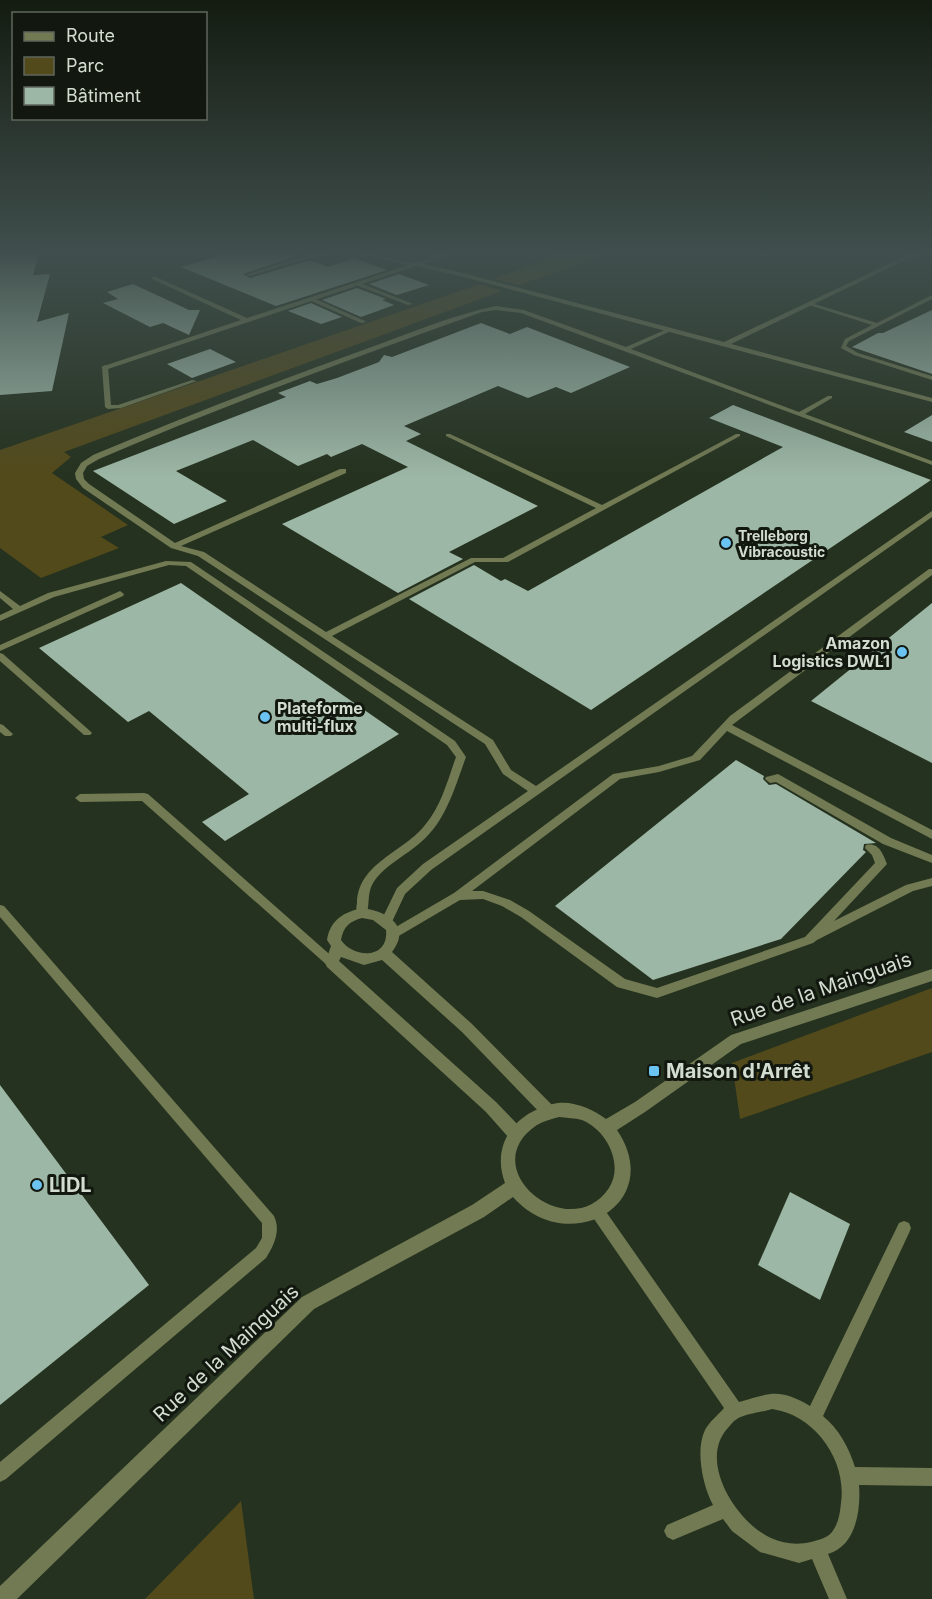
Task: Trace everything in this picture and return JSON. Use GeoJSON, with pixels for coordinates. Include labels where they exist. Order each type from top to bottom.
{"type":"FeatureCollection","features":[{"type":"Feature","properties":{"kind":"street"},"geometry":{"type":"LineString","coordinates":[[105,367],[220,329]]}},
{"type":"Feature","properties":{"kind":"street"},"geometry":{"type":"LineString","coordinates":[[664,329],[932,400]]}},
{"type":"Feature","properties":{"kind":"street"},"geometry":{"type":"LineString","coordinates":[[723,345],[757,329]]}},
{"type":"Feature","properties":{"kind":"street"},"geometry":{"type":"LineString","coordinates":[[337,947],[343,953],[361,959],[384,953],[393,934],[387,921],[380,916],[362,913],[353,915],[339,925],[335,932],[337,947],[332,963],[491,1107],[515,1133]]}},
{"type":"Feature","properties":{"kind":"street"},"geometry":{"type":"LineString","coordinates":[[384,953],[467,1029],[549,1112]]}},
{"type":"Feature","properties":{"kind":"street","name":"Rue de la Mainguais"},"geometry":{"type":"LineString","coordinates":[[606,1128],[640,1107],[736,1039],[932,975]]}},
{"type":"Feature","properties":{"kind":"street"},"geometry":{"type":"LineString","coordinates":[[549,1112],[576,1112],[592,1118],[606,1128],[616,1141],[622,1156],[623,1172],[619,1188],[610,1201],[597,1211],[580,1217],[551,1215],[526,1202],[514,1187],[508,1169],[508,1150],[515,1133],[528,1120],[549,1112]]}},
{"type":"Feature","properties":{"kind":"street","name":"Rue de la Mainguais"},"geometry":{"type":"LineString","coordinates":[[2,1599],[308,1303],[478,1211],[514,1187]]}},
{"type":"Feature","properties":{"kind":"lane"},"geometry":{"type":"LineString","coordinates":[[432,329],[175,422],[96,457],[84,465],[79,472],[80,479],[86,486],[174,546],[201,554],[489,741],[507,772],[535,790]]}},
{"type":"Feature","properties":{"kind":"lane"},"geometry":{"type":"LineString","coordinates":[[571,329],[932,463]]}},
{"type":"Feature","properties":{"kind":"lane"},"geometry":{"type":"LineString","coordinates":[[871,329],[847,340],[843,347],[856,354],[932,378]]}},
{"type":"Feature","properties":{"kind":"lane"},"geometry":{"type":"LineString","coordinates":[[627,349],[669,330]]}},
{"type":"Feature","properties":{"kind":"lane"},"geometry":{"type":"LineString","coordinates":[[105,367],[108,407],[119,408],[194,381]]}},
{"type":"Feature","properties":{"kind":"lane"},"geometry":{"type":"LineString","coordinates":[[800,414],[830,397]]}},
{"type":"Feature","properties":{"kind":"lane"},"geometry":{"type":"LineString","coordinates":[[448,435],[602,508]]}},
{"type":"Feature","properties":{"kind":"lane"},"geometry":{"type":"LineString","coordinates":[[327,635],[474,560],[505,560],[738,435]]}},
{"type":"Feature","properties":{"kind":"lane"},"geometry":{"type":"LineString","coordinates":[[174,546],[343,471]]}},
{"type":"Feature","properties":{"kind":"lane"},"geometry":{"type":"LineString","coordinates":[[387,921],[401,891],[413,879],[535,790],[932,513]]}},
{"type":"Feature","properties":{"kind":"lane"},"geometry":{"type":"LineString","coordinates":[[0,618],[51,595],[169,563],[188,564],[451,743],[461,757],[430,826],[419,839],[385,862],[366,883],[360,897],[362,913]]}},
{"type":"Feature","properties":{"kind":"lane"},"geometry":{"type":"LineString","coordinates":[[393,934],[458,896],[617,776],[660,769],[696,758],[733,718],[932,571]]}},
{"type":"Feature","properties":{"kind":"lane"},"geometry":{"type":"LineString","coordinates":[[0,594],[19,609]]}},
{"type":"Feature","properties":{"kind":"lane"},"geometry":{"type":"LineString","coordinates":[[0,648],[120,594]]}},
{"type":"Feature","properties":{"kind":"lane"},"geometry":{"type":"LineString","coordinates":[[0,656],[87,733]]}},
{"type":"Feature","properties":{"kind":"lane"},"geometry":{"type":"LineString","coordinates":[[725,726],[932,835]]}},
{"type":"Feature","properties":{"kind":"lane"},"geometry":{"type":"LineString","coordinates":[[770,779],[778,778],[887,841],[932,859]]}},
{"type":"Feature","properties":{"kind":"lane"},"geometry":{"type":"LineString","coordinates":[[80,798],[144,797],[332,963]]}},
{"type":"Feature","properties":{"kind":"lane"},"geometry":{"type":"LineString","coordinates":[[809,940],[881,864],[877,853],[870,848]]}},
{"type":"Feature","properties":{"kind":"lane"},"geometry":{"type":"LineString","coordinates":[[458,896],[483,895],[507,903],[621,983],[657,993],[809,940],[910,888],[932,882]]}},
{"type":"Feature","properties":{"kind":"lane"},"geometry":{"type":"LineString","coordinates":[[0,909],[269,1221],[269,1239],[261,1253],[0,1473]]}},
{"type":"Feature","properties":{"kind":"lane"},"geometry":{"type":"LineString","coordinates":[[597,1211],[734,1409]]}},
{"type":"Feature","properties":{"kind":"lane"},"geometry":{"type":"LineString","coordinates":[[813,1418],[904,1228]]}},
{"type":"Feature","properties":{"kind":"lane"},"geometry":{"type":"LineString","coordinates":[[772,1401],[793,1406],[813,1418],[829,1434],[842,1454],[849,1476],[851,1501],[847,1523],[836,1542],[819,1555],[799,1560],[776,1558],[748,1543],[735,1532],[720,1511],[710,1488],[707,1464],[710,1441],[719,1423],[734,1409],[752,1402],[772,1401]]}},
{"type":"Feature","properties":{"kind":"lane"},"geometry":{"type":"LineString","coordinates":[[849,1476],[932,1478]]}},
{"type":"Feature","properties":{"kind":"lane"},"geometry":{"type":"LineString","coordinates":[[673,1531],[720,1511]]}},
{"type":"Feature","properties":{"kind":"lane"},"geometry":{"type":"LineString","coordinates":[[819,1555],[838,1599]]}},
{"type":"Feature","properties":{"kind":"green space"},"geometry":{"type":"Polygon","coordinates":[[[351,329],[400,329],[64,452],[71,457],[52,473],[128,525],[101,537],[119,548],[41,578],[0,548],[0,450],[351,329]]]}},
{"type":"Feature","properties":{"kind":"green space"},"geometry":{"type":"Polygon","coordinates":[[[932,988],[932,1052],[740,1119],[732,1063],[932,988]]]}},
{"type":"Feature","properties":{"kind":"green space"},"geometry":{"type":"Polygon","coordinates":[[[241,1501],[254,1599],[145,1599],[241,1501]]]}},
{"type":"Feature","properties":{"kind":"building"},"geometry":{"type":"Polygon","coordinates":[[[0,329],[66,329],[52,391],[0,395],[0,329]]]}},
{"type":"Feature","properties":{"kind":"building"},"geometry":{"type":"Polygon","coordinates":[[[175,329],[192,329],[189,335],[175,329]]]}},
{"type":"Feature","properties":{"kind":"building"},"geometry":{"type":"Polygon","coordinates":[[[466,329],[496,329],[510,334],[523,329],[531,329],[630,367],[571,393],[556,387],[528,398],[498,386],[404,426],[421,434],[406,441],[538,506],[449,552],[463,559],[398,593],[282,524],[408,467],[362,444],[331,457],[327,454],[298,466],[253,440],[176,471],[227,501],[174,524],[93,471],[286,397],[278,393],[310,381],[317,384],[337,378],[379,362],[384,355],[392,357],[466,329]]]}},
{"type":"Feature","properties":{"kind":"building"},"geometry":{"type":"Polygon","coordinates":[[[892,329],[932,329],[932,374],[852,347],[878,333],[892,329]]]}},
{"type":"Feature","properties":{"kind":"building"},"geometry":{"type":"Polygon","coordinates":[[[210,349],[236,362],[192,378],[167,364],[210,349]]]}},
{"type":"Feature","properties":{"kind":"building","name":"Trelleborg Vibracoustic"},"geometry":{"type":"Polygon","coordinates":[[[733,405],[931,480],[591,710],[409,599],[474,565],[501,581],[505,579],[528,591],[783,447],[709,418],[733,405]]]}},
{"type":"Feature","properties":{"kind":"building"},"geometry":{"type":"Polygon","coordinates":[[[932,415],[932,442],[904,432],[932,415]]]}},
{"type":"Feature","properties":{"kind":"building","name":"Plateforme multi-flux"},"geometry":{"type":"Polygon","coordinates":[[[181,583],[399,734],[225,841],[202,822],[249,794],[149,711],[128,722],[39,648],[181,583]]]}},
{"type":"Feature","properties":{"kind":"building","name":"Amazon Logistics DWL1"},"geometry":{"type":"Polygon","coordinates":[[[932,603],[932,763],[811,701],[932,603]]]}},
{"type":"Feature","properties":{"kind":"building"},"geometry":{"type":"Polygon","coordinates":[[[736,760],[764,776],[763,779],[769,785],[776,784],[876,843],[864,844],[863,850],[866,852],[781,939],[653,980],[555,906],[736,760]]]}},
{"type":"Feature","properties":{"kind":"building","name":"LIDL"},"geometry":{"type":"Polygon","coordinates":[[[0,1085],[149,1285],[0,1405],[0,1085]]]}},
{"type":"Feature","properties":{"kind":"building"},"geometry":{"type":"Polygon","coordinates":[[[790,1192],[850,1224],[820,1300],[758,1265],[790,1192]]]}},
{"type":"Feature","properties":{"kind":"place","name":"Trelleborg Vibracoustic"},"geometry":{"type":"Point","coordinates":[726,543]}},
{"type":"Feature","properties":{"kind":"place","name":"Amazon Logistics DWL1"},"geometry":{"type":"Point","coordinates":[902,652]}},
{"type":"Feature","properties":{"kind":"place","name":"Plateforme multi-flux"},"geometry":{"type":"Point","coordinates":[265,717]}},
{"type":"Feature","properties":{"kind":"place","name":"Maison d'Arrêt"},"geometry":{"type":"Point","coordinates":[654,1071]}},
{"type":"Feature","properties":{"kind":"place","name":"LIDL"},"geometry":{"type":"Point","coordinates":[37,1185]}}]}
